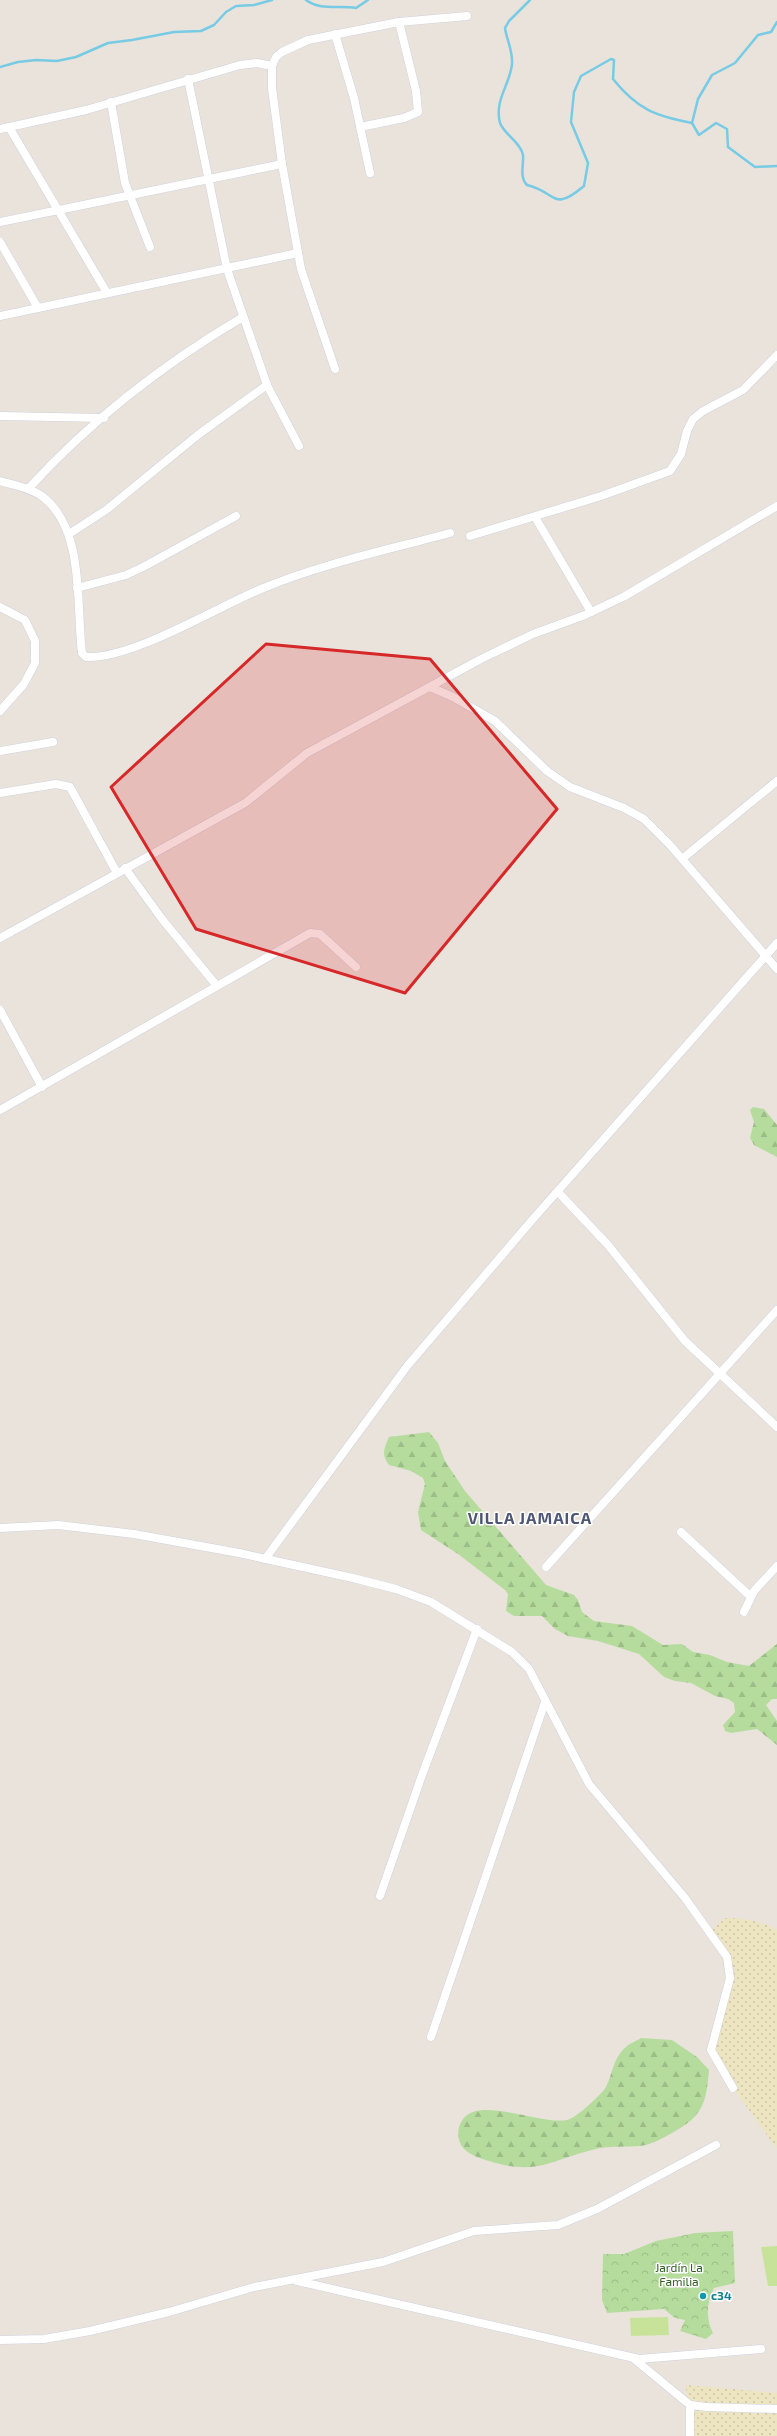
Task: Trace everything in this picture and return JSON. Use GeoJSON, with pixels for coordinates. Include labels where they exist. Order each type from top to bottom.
{"type":"FeatureCollection","features":[{"type":"Feature","properties":{"kind":"street"},"geometry":{"type":"LineString","coordinates":[[335,369],[312,304],[298,253],[282,164],[272,88],[272,66],[276,58],[291,46],[335,34],[399,22],[467,16]]}},
{"type":"Feature","properties":{"kind":"street"},"geometry":{"type":"LineString","coordinates":[[360,128],[404,118],[418,112],[416,91],[399,22]]}},
{"type":"Feature","properties":{"kind":"street"},"geometry":{"type":"LineString","coordinates":[[335,34],[360,128],[370,173]]}},
{"type":"Feature","properties":{"kind":"street"},"geometry":{"type":"LineString","coordinates":[[0,129],[111,102],[249,63],[272,66]]}},
{"type":"Feature","properties":{"kind":"street"},"geometry":{"type":"LineString","coordinates":[[188,79],[227,269],[267,385],[299,446]]}},
{"type":"Feature","properties":{"kind":"street"},"geometry":{"type":"LineString","coordinates":[[111,102],[129,195],[150,247]]}},
{"type":"Feature","properties":{"kind":"street"},"geometry":{"type":"LineString","coordinates":[[8,127],[59,210],[107,293]]}},
{"type":"Feature","properties":{"kind":"street"},"geometry":{"type":"LineString","coordinates":[[0,222],[282,164]]}},
{"type":"Feature","properties":{"kind":"street"},"geometry":{"type":"LineString","coordinates":[[0,242],[38,308]]}},
{"type":"Feature","properties":{"kind":"street"},"geometry":{"type":"LineString","coordinates":[[0,316],[298,253]]}},
{"type":"Feature","properties":{"kind":"street"},"geometry":{"type":"LineString","coordinates":[[28,489],[104,418],[183,354],[243,317]]}},
{"type":"Feature","properties":{"kind":"street"},"geometry":{"type":"LineString","coordinates":[[470,536],[601,496],[670,471],[681,454],[690,423],[698,414],[743,390],[777,355]]}},
{"type":"Feature","properties":{"kind":"street"},"geometry":{"type":"LineString","coordinates":[[69,534],[106,510],[199,434],[267,385]]}},
{"type":"Feature","properties":{"kind":"street"},"geometry":{"type":"LineString","coordinates":[[0,416],[104,418]]}},
{"type":"Feature","properties":{"kind":"street"},"geometry":{"type":"LineString","coordinates":[[0,481],[28,489],[48,502],[69,534],[77,588],[82,656],[101,656],[154,639],[261,589],[298,575],[450,533]]}},
{"type":"Feature","properties":{"kind":"street"},"geometry":{"type":"LineString","coordinates":[[0,938],[245,803],[307,753],[533,634],[590,612],[652,582],[777,506]]}},
{"type":"Feature","properties":{"kind":"street"},"geometry":{"type":"LineString","coordinates":[[77,588],[111,579],[145,566],[236,516]]}},
{"type":"Feature","properties":{"kind":"street"},"geometry":{"type":"LineString","coordinates":[[535,517],[590,612]]}},
{"type":"Feature","properties":{"kind":"street"},"geometry":{"type":"LineString","coordinates":[[0,607],[25,620],[35,641],[35,663],[24,684],[0,711]]}},
{"type":"Feature","properties":{"kind":"street"},"geometry":{"type":"LineString","coordinates":[[430,687],[454,697],[495,721],[560,781],[579,792],[624,808],[644,819],[682,859],[777,969]]}},
{"type":"Feature","properties":{"kind":"street"},"geometry":{"type":"LineString","coordinates":[[0,751],[53,742]]}},
{"type":"Feature","properties":{"kind":"street"},"geometry":{"type":"LineString","coordinates":[[682,859],[777,781]]}},
{"type":"Feature","properties":{"kind":"street"},"geometry":{"type":"LineString","coordinates":[[0,793],[56,784],[70,787],[82,804],[117,873]]}},
{"type":"Feature","properties":{"kind":"street"},"geometry":{"type":"LineString","coordinates":[[125,868],[162,919],[217,986]]}},
{"type":"Feature","properties":{"kind":"street"},"geometry":{"type":"LineString","coordinates":[[0,1110],[310,933],[320,934],[356,967]]}},
{"type":"Feature","properties":{"kind":"street"},"geometry":{"type":"LineString","coordinates":[[266,1559],[408,1365],[777,943]]}},
{"type":"Feature","properties":{"kind":"street"},"geometry":{"type":"LineString","coordinates":[[0,1010],[42,1087]]}},
{"type":"Feature","properties":{"kind":"street"},"geometry":{"type":"LineString","coordinates":[[558,1192],[608,1245],[670,1324],[720,1374],[777,1427]]}},
{"type":"Feature","properties":{"kind":"street"},"geometry":{"type":"LineString","coordinates":[[546,1567],[777,1310]]}},
{"type":"Feature","properties":{"kind":"street"},"geometry":{"type":"LineString","coordinates":[[0,1528],[65,1526],[134,1534],[266,1559],[353,1578],[414,1595],[442,1607],[478,1629],[521,1659],[529,1669],[589,1784],[685,1898],[727,1957],[730,1978],[711,2050],[733,2088]]}},
{"type":"Feature","properties":{"kind":"street"},"geometry":{"type":"LineString","coordinates":[[681,1532],[751,1597]]}},
{"type":"Feature","properties":{"kind":"street"},"geometry":{"type":"LineString","coordinates":[[744,1612],[751,1597],[777,1566]]}},
{"type":"Feature","properties":{"kind":"street"},"geometry":{"type":"LineString","coordinates":[[380,1896],[435,1739],[478,1629]]}},
{"type":"Feature","properties":{"kind":"street"},"geometry":{"type":"LineString","coordinates":[[431,2037],[545,1702]]}},
{"type":"Feature","properties":{"kind":"street"},"geometry":{"type":"LineString","coordinates":[[0,2340],[44,2339],[90,2331],[169,2312],[254,2287],[383,2262],[474,2231],[558,2225],[597,2209],[716,2145]]}},
{"type":"Feature","properties":{"kind":"street"},"geometry":{"type":"LineString","coordinates":[[292,2280],[638,2359],[761,2349]]}},
{"type":"Feature","properties":{"kind":"street"},"geometry":{"type":"LineString","coordinates":[[633,2357],[690,2405],[707,2407],[777,2409]]}},
{"type":"Feature","properties":{"kind":"street"},"geometry":{"type":"LineString","coordinates":[[690,2405],[690,2436]]}},
{"type":"Feature","properties":{"kind":"highlighted area"},"geometry":{"type":"Polygon","coordinates":[[[266,644],[430,659],[557,809],[405,993],[196,929],[111,787],[266,644]]]}},
{"type":"Feature","properties":{"kind":"green space"},"geometry":{"type":"Polygon","coordinates":[[[753,1107],[764,1109],[777,1125],[777,1157],[754,1145],[750,1138],[754,1122],[750,1110],[753,1107]]]}},
{"type":"Feature","properties":{"kind":"green space"},"geometry":{"type":"Polygon","coordinates":[[[429,1432],[438,1443],[445,1461],[465,1491],[546,1585],[574,1595],[578,1600],[582,1612],[594,1621],[632,1626],[663,1645],[682,1644],[693,1652],[710,1655],[727,1662],[749,1666],[777,1644],[777,1699],[772,1699],[766,1705],[777,1721],[777,1745],[757,1729],[731,1733],[725,1731],[723,1725],[735,1712],[734,1703],[728,1699],[715,1696],[691,1683],[675,1681],[664,1677],[639,1654],[598,1641],[568,1636],[555,1629],[542,1616],[514,1616],[506,1611],[508,1594],[505,1590],[458,1554],[421,1530],[418,1512],[425,1484],[423,1478],[411,1471],[389,1465],[386,1461],[384,1451],[389,1437],[429,1432]]]}},
{"type":"Feature","properties":{"kind":"green space"},"geometry":{"type":"Polygon","coordinates":[[[641,2038],[672,2040],[697,2057],[709,2070],[704,2100],[697,2115],[672,2133],[648,2144],[639,2146],[600,2148],[534,2167],[506,2165],[485,2160],[470,2153],[461,2145],[458,2135],[463,2119],[471,2113],[483,2110],[511,2113],[542,2119],[571,2119],[588,2106],[604,2090],[618,2056],[628,2046],[641,2038]]]}},
{"type":"Feature","properties":{"kind":"green space","name":"Jardín La Familia"},"geometry":{"type":"Polygon","coordinates":[[[733,2231],[735,2283],[714,2288],[708,2305],[708,2317],[713,2333],[706,2339],[680,2331],[685,2320],[675,2318],[664,2309],[607,2313],[602,2300],[603,2254],[624,2254],[656,2241],[695,2233],[733,2231]]]}},
{"type":"Feature","properties":{"kind":"green space"},"geometry":{"type":"Polygon","coordinates":[[[777,2246],[777,2286],[768,2286],[761,2247],[777,2246]]]}},
{"type":"Feature","properties":{"kind":"green space"},"geometry":{"type":"Polygon","coordinates":[[[668,2317],[669,2335],[631,2336],[630,2318],[668,2317]]]}},
{"type":"Feature","properties":{"kind":"sand"},"geometry":{"type":"Polygon","coordinates":[[[725,1918],[765,1924],[777,1930],[777,2149],[733,2088],[711,2050],[730,1966],[710,1932],[725,1918]]]}},
{"type":"Feature","properties":{"kind":"sand"},"geometry":{"type":"Polygon","coordinates":[[[685,2385],[777,2393],[777,2436],[690,2436],[690,2405],[685,2385]]]}},
{"type":"Feature","properties":{"kind":"waterway"},"geometry":{"type":"LineString","coordinates":[[0,67],[18,62],[36,60],[57,61],[76,57],[108,43],[174,32],[201,31],[214,25],[226,12],[236,6],[254,5],[272,0]]}},
{"type":"Feature","properties":{"kind":"waterway"},"geometry":{"type":"LineString","coordinates":[[306,0],[323,7],[356,8],[368,0]]}},
{"type":"Feature","properties":{"kind":"waterway"},"geometry":{"type":"LineString","coordinates":[[530,0],[509,21],[505,28],[512,55],[512,64],[511,72],[499,107],[500,123],[502,127],[522,151],[522,174],[527,185],[560,199],[574,194],[584,186],[588,163],[571,122],[574,92],[581,76],[611,59],[614,60],[613,79],[630,98],[657,114],[692,123]]}},
{"type":"Feature","properties":{"kind":"waterway"},"geometry":{"type":"LineString","coordinates":[[777,22],[771,32],[758,35],[735,63],[712,75],[698,99],[692,123],[699,135],[716,123],[727,129],[728,147],[755,167],[777,166]]}},
{"type":"Feature","properties":{"kind":"place","name":"c34"},"geometry":{"type":"Point","coordinates":[703,2296]}},
{"type":"Feature","properties":{"kind":"district","name":"VILLA JAMAICA"},"geometry":{"type":"Point","coordinates":[530,1518]}}]}
